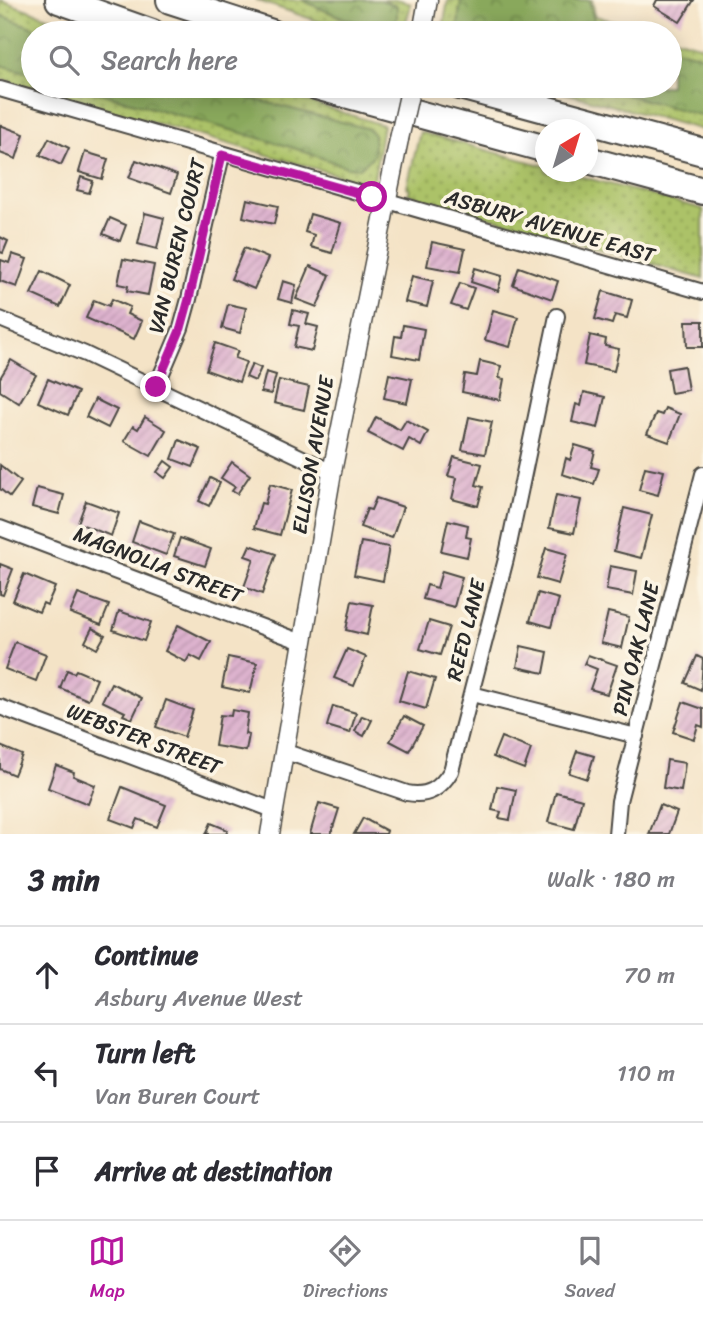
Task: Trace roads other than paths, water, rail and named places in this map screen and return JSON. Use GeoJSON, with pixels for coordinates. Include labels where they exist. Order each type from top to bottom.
{"type":"FeatureCollection","features":[{"type":"Feature","properties":{"kind":"highway"},"geometry":{"type":"LineString","coordinates":[[59,0],[118,21]]}},
{"type":"Feature","properties":{"kind":"highway"},"geometry":{"type":"LineString","coordinates":[[170,0],[235,21]]}},
{"type":"Feature","properties":{"kind":"highway"},"geometry":{"type":"LineString","coordinates":[[360,98],[535,146]]}},
{"type":"Feature","properties":{"kind":"highway"},"geometry":{"type":"LineString","coordinates":[[504,98],[703,152]]}},
{"type":"Feature","properties":{"kind":"highway"},"geometry":{"type":"LineString","coordinates":[[598,163],[703,191]]}},
{"type":"Feature","properties":{"kind":"street"},"geometry":{"type":"LineString","coordinates":[[424,21],[428,0]]}},
{"type":"Feature","properties":{"kind":"street","name":"ASBURY AVENUE EAST"},"geometry":{"type":"LineString","coordinates":[[0,89],[21,95]]}},
{"type":"Feature","properties":{"kind":"street","name":"ASBURY AVENUE EAST"},"geometry":{"type":"LineString","coordinates":[[30,98],[703,292]]}},
{"type":"Feature","properties":{"kind":"street","name":"ELLISON AVENUE"},"geometry":{"type":"LineString","coordinates":[[270,834],[332,472],[408,98]]}},
{"type":"Feature","properties":{"kind":"street","name":"VAN BUREN COURT"},"geometry":{"type":"LineString","coordinates":[[156,387],[184,318],[222,155]]}},
{"type":"Feature","properties":{"kind":"street","name":"REED LANE"},"geometry":{"type":"LineString","coordinates":[[283,751],[407,793],[428,794],[443,784],[451,771],[506,559],[556,316]]}},
{"type":"Feature","properties":{"kind":"street"},"geometry":{"type":"LineString","coordinates":[[0,319],[85,354],[332,472]]}},
{"type":"Feature","properties":{"kind":"street","name":"PIN OAK LANE"},"geometry":{"type":"LineString","coordinates":[[616,834],[619,801],[703,474]]}},
{"type":"Feature","properties":{"kind":"street","name":"MAGNOLIA STREET"},"geometry":{"type":"LineString","coordinates":[[0,528],[302,642]]}},
{"type":"Feature","properties":{"kind":"street"},"geometry":{"type":"LineString","coordinates":[[472,694],[636,736]]}},
{"type":"Feature","properties":{"kind":"street","name":"WEBSTER STREET"},"geometry":{"type":"LineString","coordinates":[[0,707],[273,810]]}}]}
